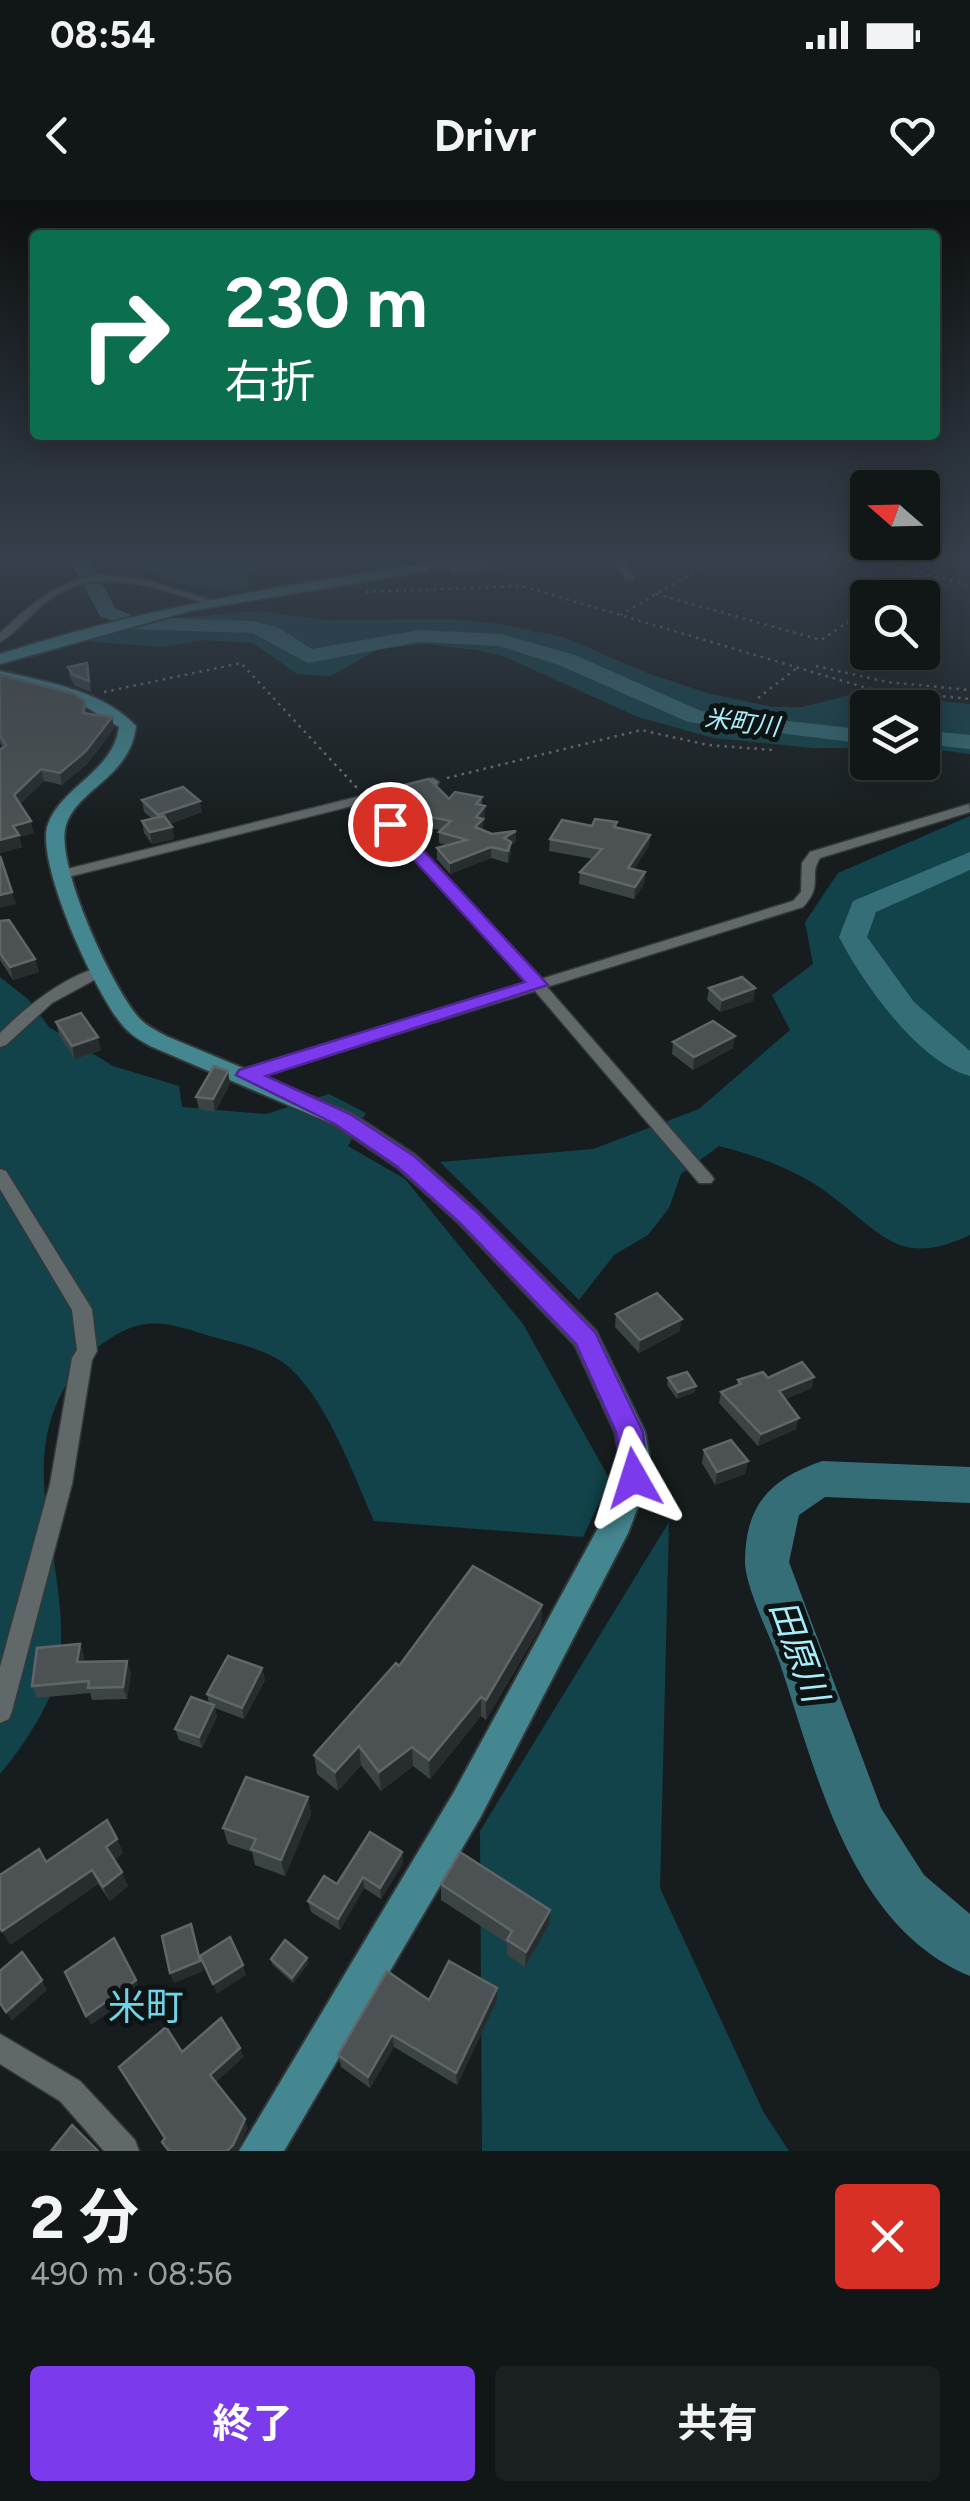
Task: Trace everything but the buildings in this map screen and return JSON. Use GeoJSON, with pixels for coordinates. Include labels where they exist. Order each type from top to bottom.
{"type":"FeatureCollection","features":[{"type":"Feature","properties":{"kind":"street"},"geometry":{"type":"LineString","coordinates":[[0,659],[36,646]]}},
{"type":"Feature","properties":{"kind":"street"},"geometry":{"type":"LineString","coordinates":[[0,676],[80,696],[110,710],[128,726],[129,738],[55,828],[60,875],[102,970],[132,1023],[171,1046],[343,1119],[406,1161],[469,1218],[586,1339],[630,1432],[634,1454],[634,1478],[612,1533],[476,1789],[260,2151]]}},
{"type":"Feature","properties":{"kind":"street"},"geometry":{"type":"LineString","coordinates":[[60,875],[432,782]]}},
{"type":"Feature","properties":{"kind":"street"},"geometry":{"type":"LineString","coordinates":[[366,798],[538,985],[705,1179]]}},
{"type":"Feature","properties":{"kind":"street"},"geometry":{"type":"LineString","coordinates":[[246,1075],[798,904],[808,893],[809,863],[815,855],[969,808]]}},
{"type":"Feature","properties":{"kind":"street"},"geometry":{"type":"LineString","coordinates":[[0,1042],[37,1004],[63,986],[102,970]]}},
{"type":"Feature","properties":{"kind":"street"},"geometry":{"type":"LineString","coordinates":[[0,1175],[82,1309],[87,1351],[82,1358],[84,1368],[61,1484],[0,1711]]}},
{"type":"Feature","properties":{"kind":"street"},"geometry":{"type":"LineString","coordinates":[[0,2048],[70,2091],[124,2151]]}},
{"type":"Feature","properties":{"kind":"path"},"geometry":{"type":"LineString","coordinates":[[725,646],[870,689],[970,699]]}},
{"type":"Feature","properties":{"kind":"path"},"geometry":{"type":"LineString","coordinates":[[80,696],[240,664],[366,798]]}},
{"type":"Feature","properties":{"kind":"path"},"geometry":{"type":"LineString","coordinates":[[816,666],[887,682],[970,690]]}},
{"type":"Feature","properties":{"kind":"path"},"geometry":{"type":"LineString","coordinates":[[758,698],[797,668]]}},
{"type":"Feature","properties":{"kind":"path"},"geometry":{"type":"LineString","coordinates":[[432,782],[641,730],[708,745],[772,750]]}},
{"type":"Feature","properties":{"kind":"shaded area"},"geometry":{"type":"Polygon","coordinates":[[[257,646],[407,646],[379,649],[331,676],[297,674],[257,646]]]}},
{"type":"Feature","properties":{"kind":"shaded area"},"geometry":{"type":"Polygon","coordinates":[[[443,646],[584,646],[707,693],[772,707],[802,707],[850,695],[850,748],[714,738],[638,717],[503,656],[443,646]]]}},
{"type":"Feature","properties":{"kind":"shaded area"},"geometry":{"type":"Polygon","coordinates":[[[940,701],[970,704],[970,754],[940,750],[940,701]]]}},
{"type":"Feature","properties":{"kind":"shaded area"},"geometry":{"type":"Polygon","coordinates":[[[970,816],[970,1235],[947,1244],[910,1248],[881,1235],[807,1180],[764,1160],[719,1146],[681,1174],[669,1208],[648,1235],[614,1255],[579,1300],[440,1162],[593,1149],[699,1109],[790,1030],[772,995],[813,964],[805,922],[838,873],[970,816]]]}},
{"type":"Feature","properties":{"kind":"shaded area"},"geometry":{"type":"Polygon","coordinates":[[[0,977],[29,1000],[49,1027],[113,1066],[179,1086],[182,1107],[266,1114],[329,1094],[366,1113],[348,1146],[405,1179],[523,1324],[610,1480],[583,1537],[374,1521],[328,1421],[291,1369],[248,1346],[183,1328],[154,1323],[130,1328],[90,1353],[63,1390],[49,1427],[44,1464],[45,1502],[61,1620],[60,1662],[45,1706],[0,1774],[0,977]]]}},
{"type":"Feature","properties":{"kind":"shaded area"},"geometry":{"type":"Polygon","coordinates":[[[669,1522],[660,1888],[763,2111],[789,2151],[482,2151],[480,1831],[669,1522]]]}},
{"type":"Feature","properties":{"kind":"waterway","name":"米町川"},"geometry":{"type":"LineString","coordinates":[[293,646],[308,656],[363,646]]}},
{"type":"Feature","properties":{"kind":"waterway","name":"米町川"},"geometry":{"type":"LineString","coordinates":[[521,646],[567,660],[696,717],[850,735]]}},
{"type":"Feature","properties":{"kind":"waterway","name":"米町川"},"geometry":{"type":"LineString","coordinates":[[940,739],[970,742]]}},
{"type":"Feature","properties":{"kind":"waterway","name":"米町川"},"geometry":{"type":"LineString","coordinates":[[970,860],[863,907],[853,937],[903,1009],[970,1066]]}},
{"type":"Feature","properties":{"kind":"waterway","name":"田原川"},"geometry":{"type":"LineString","coordinates":[[970,1485],[822,1479],[795,1491],[779,1506],[767,1562],[861,1823],[905,1894],[970,1949]]}},
{"type":"Feature","properties":{"kind":"district","name":"米町"},"geometry":{"type":"Point","coordinates":[146,2007]}},
{"type":"Feature","properties":{"kind":"route"},"geometry":{"type":"LineString","coordinates":[[390,824],[538,985],[246,1075],[343,1119],[406,1161],[469,1218],[563,1314],[586,1339],[630,1432],[634,1478]]}}]}
